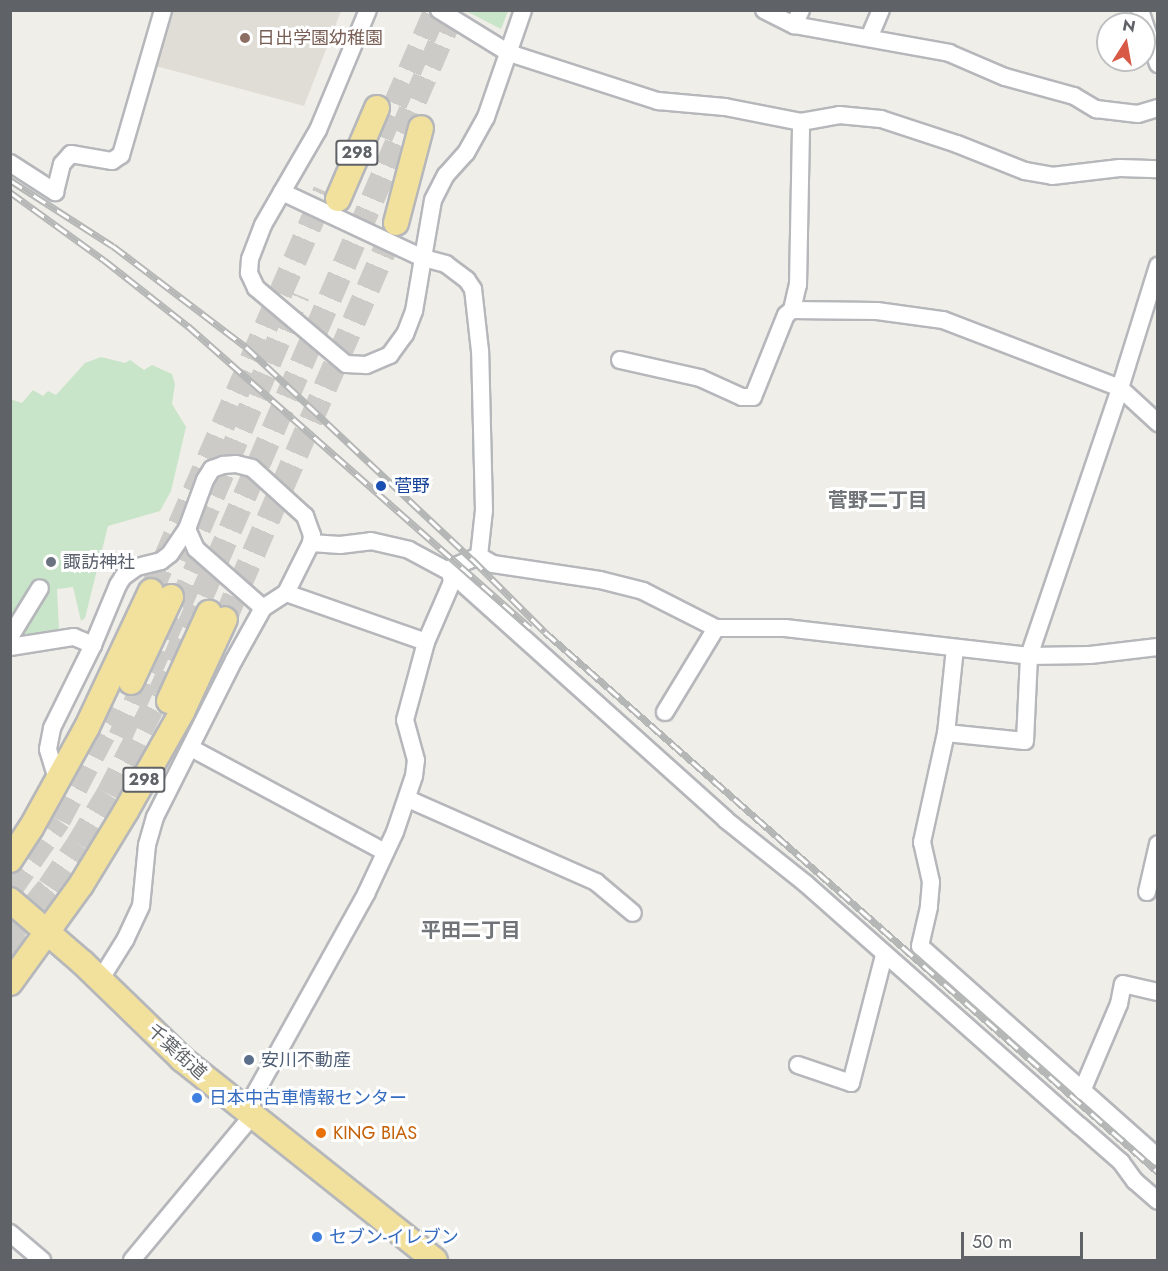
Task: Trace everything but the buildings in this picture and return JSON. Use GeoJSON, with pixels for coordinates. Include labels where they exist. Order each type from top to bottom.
{"type":"FeatureCollection","features":[{"type":"Feature","properties":{"kind":"highway","name":"298"},"geometry":{"type":"LineString","coordinates":[[331,195],[376,108]]}},
{"type":"Feature","properties":{"kind":"highway"},"geometry":{"type":"LineString","coordinates":[[388,220],[421,128]]}},
{"type":"Feature","properties":{"kind":"highway"},"geometry":{"type":"LineString","coordinates":[[10,860],[32,828],[57,778],[161,594],[131,682]]}},
{"type":"Feature","properties":{"kind":"highway","name":"298"},"geometry":{"type":"LineString","coordinates":[[10,983],[48,933],[126,811],[177,721],[217,616],[169,701]]}},
{"type":"Feature","properties":{"kind":"highway","name":"千葉街道"},"geometry":{"type":"LineString","coordinates":[[10,900],[100,980],[182,1059],[435,1260]]}},
{"type":"Feature","properties":{"kind":"street"},"geometry":{"type":"LineString","coordinates":[[10,163],[55,192],[62,164],[71,154],[112,162],[121,155],[163,10]]}},
{"type":"Feature","properties":{"kind":"street"},"geometry":{"type":"LineString","coordinates":[[368,10],[318,130],[263,225],[250,259],[249,273],[256,288],[346,364],[366,365],[390,355],[405,334],[414,310],[433,200],[446,175],[466,153],[486,117],[523,10]]}},
{"type":"Feature","properties":{"kind":"street"},"geometry":{"type":"LineString","coordinates":[[439,10],[509,54],[658,101],[725,107],[801,122],[839,115],[881,118],[957,144],[1025,171],[1052,177],[1120,168],[1158,169]]}},
{"type":"Feature","properties":{"kind":"street"},"geometry":{"type":"LineString","coordinates":[[764,10],[868,38],[949,53],[1005,77],[1074,96],[1096,109],[1138,114],[1158,108]]}},
{"type":"Feature","properties":{"kind":"street"},"geometry":{"type":"LineString","coordinates":[[868,38],[881,10]]}},
{"type":"Feature","properties":{"kind":"street"},"geometry":{"type":"LineString","coordinates":[[1140,10],[1158,64]]}},
{"type":"Feature","properties":{"kind":"street"},"geometry":{"type":"LineString","coordinates":[[620,360],[700,378],[742,398],[753,397],[786,315],[792,310],[798,285],[801,122]]}},
{"type":"Feature","properties":{"kind":"street"},"geometry":{"type":"LineString","coordinates":[[282,192],[423,258],[446,264],[467,280],[473,289],[480,351],[484,510],[479,556]]}},
{"type":"Feature","properties":{"kind":"street"},"geometry":{"type":"LineString","coordinates":[[946,733],[1025,741],[1029,656],[1120,388],[1158,266]]}},
{"type":"Feature","properties":{"kind":"street"},"geometry":{"type":"LineString","coordinates":[[792,310],[877,311],[943,320],[1120,388],[1158,423]]}},
{"type":"Feature","properties":{"kind":"street"},"geometry":{"type":"LineString","coordinates":[[57,778],[48,749],[52,728],[123,577],[137,567],[161,561],[170,554],[187,528],[205,480],[212,469],[236,464],[252,468],[305,516],[312,535],[311,543],[286,593],[263,608],[225,675],[155,817],[147,846],[141,906],[125,940],[100,980]]}},
{"type":"Feature","properties":{"kind":"street"},"geometry":{"type":"LineString","coordinates":[[187,528],[196,549],[263,608]]}},
{"type":"Feature","properties":{"kind":"street"},"geometry":{"type":"LineString","coordinates":[[311,543],[340,545],[371,541],[409,550],[450,572],[726,820],[805,884],[1121,1162],[1135,1181],[1158,1201]]}},
{"type":"Feature","properties":{"kind":"street"},"geometry":{"type":"LineString","coordinates":[[132,1260],[252,1116],[252,1099],[342,942],[408,799],[416,760],[405,720],[426,642],[452,582],[450,572],[453,567],[479,556]]}},
{"type":"Feature","properties":{"kind":"street"},"geometry":{"type":"LineString","coordinates":[[479,556],[493,564],[600,580],[643,591],[716,628],[785,628],[1029,656],[1090,655],[1158,647]]}},
{"type":"Feature","properties":{"kind":"street"},"geometry":{"type":"LineString","coordinates":[[10,638],[40,588]]}},
{"type":"Feature","properties":{"kind":"street"},"geometry":{"type":"LineString","coordinates":[[286,593],[426,642]]}},
{"type":"Feature","properties":{"kind":"street"},"geometry":{"type":"LineString","coordinates":[[665,711],[716,628]]}},
{"type":"Feature","properties":{"kind":"street"},"geometry":{"type":"LineString","coordinates":[[10,647],[74,637],[93,645]]}},
{"type":"Feature","properties":{"kind":"street"},"geometry":{"type":"LineString","coordinates":[[955,648],[946,733],[922,842],[931,882],[929,907],[920,946],[1158,1157]]}},
{"type":"Feature","properties":{"kind":"street"},"geometry":{"type":"LineString","coordinates":[[190,748],[385,852]]}},
{"type":"Feature","properties":{"kind":"street"},"geometry":{"type":"LineString","coordinates":[[408,799],[596,882],[633,913]]}},
{"type":"Feature","properties":{"kind":"street"},"geometry":{"type":"LineString","coordinates":[[126,811],[155,817]]}},
{"type":"Feature","properties":{"kind":"street"},"geometry":{"type":"LineString","coordinates":[[1147,892],[1158,844]]}},
{"type":"Feature","properties":{"kind":"street"},"geometry":{"type":"LineString","coordinates":[[798,1065],[851,1083],[884,955]]}},
{"type":"Feature","properties":{"kind":"street"},"geometry":{"type":"LineString","coordinates":[[1082,1091],[1119,1004],[1123,984],[1158,992]]}},
{"type":"Feature","properties":{"kind":"street"},"geometry":{"type":"LineString","coordinates":[[10,1233],[42,1260]]}},
{"type":"Feature","properties":{"kind":"shaded area","name":"日出学園幼稚園"},"geometry":{"type":"Polygon","coordinates":[[[167,11],[341,11],[304,106],[152,65],[167,11]]]}},
{"type":"Feature","properties":{"kind":"green space"},"geometry":{"type":"Polygon","coordinates":[[[466,11],[508,11],[501,29],[466,11]]]}},
{"type":"Feature","properties":{"kind":"green space"},"geometry":{"type":"Polygon","coordinates":[[[101,357],[125,363],[130,360],[144,370],[152,365],[172,374],[175,384],[172,404],[186,427],[171,491],[160,511],[108,526],[85,618],[81,621],[73,587],[57,589],[59,629],[11,640],[10,399],[22,403],[33,390],[43,396],[48,391],[56,395],[85,363],[101,357]]]}},
{"type":"Feature","properties":{"kind":"tunnel"},"geometry":{"type":"LineString","coordinates":[[381,137],[436,10]]}},
{"type":"Feature","properties":{"kind":"tunnel"},"geometry":{"type":"LineString","coordinates":[[10,935],[49,887],[78,844],[108,794],[159,695],[454,10]]}},
{"type":"Feature","properties":{"kind":"tunnel"},"geometry":{"type":"LineString","coordinates":[[151,591],[325,191]]}},
{"type":"Feature","properties":{"kind":"tunnel"},"geometry":{"type":"LineString","coordinates":[[225,619],[396,223]]}},
{"type":"Feature","properties":{"kind":"tunnel"},"geometry":{"type":"LineString","coordinates":[[185,562],[298,295]]}},
{"type":"Feature","properties":{"kind":"tunnel"},"geometry":{"type":"LineString","coordinates":[[120,737],[198,564]]}},
{"type":"Feature","properties":{"kind":"tunnel"},"geometry":{"type":"LineString","coordinates":[[10,890],[59,820],[117,709]]}},
{"type":"Feature","properties":{"kind":"tunnel"},"geometry":{"type":"LineString","coordinates":[[10,955],[33,926]]}},
{"type":"Feature","properties":{"kind":"railway"},"geometry":{"type":"LineString","coordinates":[[10,180],[113,246],[246,347],[472,559],[545,632],[1158,1172]]}},
{"type":"Feature","properties":{"kind":"railway"},"geometry":{"type":"LineString","coordinates":[[10,192],[104,260],[188,326],[530,628]]}},
{"type":"Feature","properties":{"kind":"place","name":"日出学園幼稚園"},"geometry":{"type":"Point","coordinates":[245,38]}},
{"type":"Feature","properties":{"kind":"place","name":"菅野"},"geometry":{"type":"Point","coordinates":[381,486]}},
{"type":"Feature","properties":{"kind":"place","name":"諏訪神社"},"geometry":{"type":"Point","coordinates":[51,562]}},
{"type":"Feature","properties":{"kind":"place","name":"安川不動産"},"geometry":{"type":"Point","coordinates":[249,1060]}},
{"type":"Feature","properties":{"kind":"place","name":"日本中古車情報センター"},"geometry":{"type":"Point","coordinates":[197,1098]}},
{"type":"Feature","properties":{"kind":"place","name":"KING BIAS"},"geometry":{"type":"Point","coordinates":[321,1133]}},
{"type":"Feature","properties":{"kind":"place","name":"セブン-イレブン"},"geometry":{"type":"Point","coordinates":[317,1237]}},
{"type":"Feature","properties":{"kind":"district","name":"菅野二丁目"},"geometry":{"type":"Point","coordinates":[878,500]}},
{"type":"Feature","properties":{"kind":"district","name":"平田二丁目"},"geometry":{"type":"Point","coordinates":[471,930]}}]}
